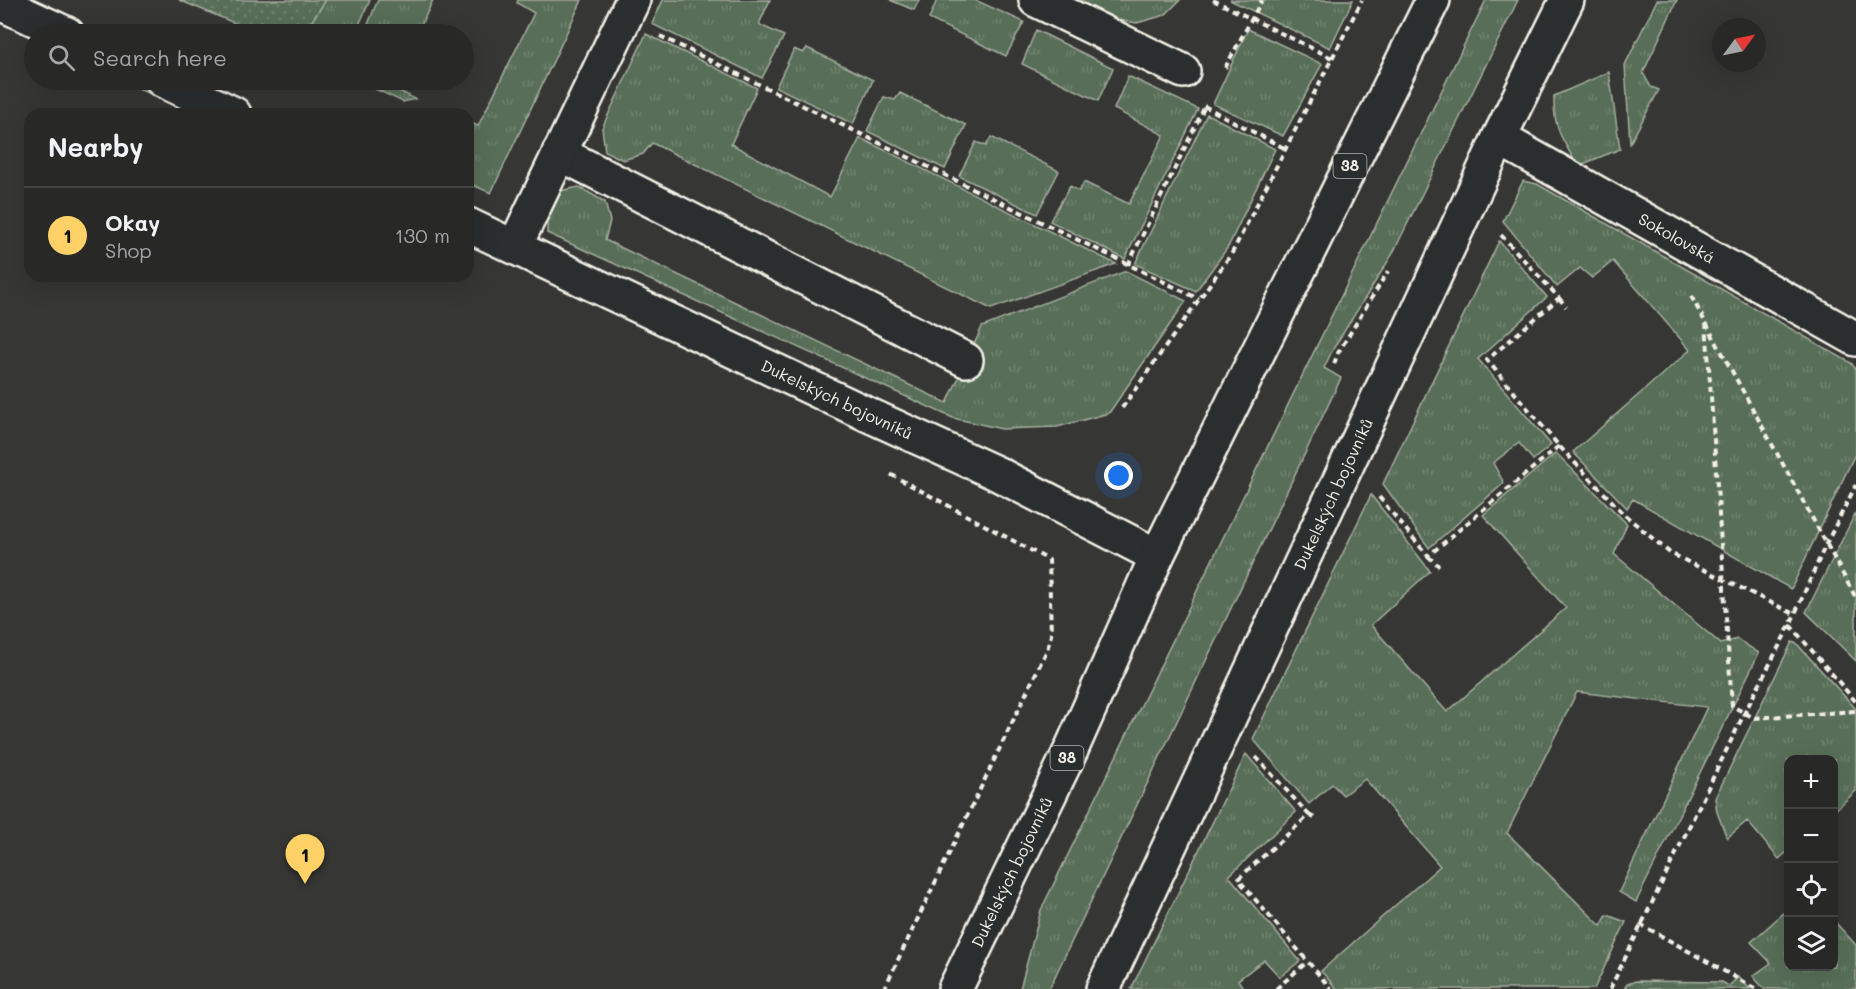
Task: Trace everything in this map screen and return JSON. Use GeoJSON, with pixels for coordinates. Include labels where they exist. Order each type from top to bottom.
{"type":"FeatureCollection","features":[{"type":"Feature","properties":{"kind":"street"},"geometry":{"type":"LineString","coordinates":[[1036,0],[1183,71]]}},
{"type":"Feature","properties":{"kind":"street","name":"Dukelských bojovníků"},"geometry":{"type":"LineString","coordinates":[[955,989],[1071,750],[1157,556],[1433,0]]}},
{"type":"Feature","properties":{"kind":"street","name":"Dukelských bojovníků"},"geometry":{"type":"LineString","coordinates":[[1102,989],[1499,138],[1567,0]]}},
{"type":"Feature","properties":{"kind":"street"},"geometry":{"type":"LineString","coordinates":[[0,3],[45,24]]}},
{"type":"Feature","properties":{"kind":"street"},"geometry":{"type":"LineString","coordinates":[[515,246],[629,9]]}},
{"type":"Feature","properties":{"kind":"street"},"geometry":{"type":"LineString","coordinates":[[183,90],[221,108]]}},
{"type":"Feature","properties":{"kind":"street","name":"Sokolovská"},"geometry":{"type":"LineString","coordinates":[[1499,138],[1856,339]]}},
{"type":"Feature","properties":{"kind":"street"},"geometry":{"type":"LineString","coordinates":[[559,153],[966,360]]}},
{"type":"Feature","properties":{"kind":"street","name":"Dukelských bojovníků"},"geometry":{"type":"LineString","coordinates":[[474,228],[996,473],[1157,556]]}},
{"type":"Feature","properties":{"kind":"path"},"geometry":{"type":"LineString","coordinates":[[1214,0],[1332,58]]}},
{"type":"Feature","properties":{"kind":"path"},"geometry":{"type":"LineString","coordinates":[[1220,78],[1263,0]]}},
{"type":"Feature","properties":{"kind":"path"},"geometry":{"type":"LineString","coordinates":[[1122,408],[1232,253],[1362,0]]}},
{"type":"Feature","properties":{"kind":"path"},"geometry":{"type":"LineString","coordinates":[[629,9],[1128,265],[1199,299]]}},
{"type":"Feature","properties":{"kind":"path"},"geometry":{"type":"LineString","coordinates":[[1128,265],[1210,98]]}},
{"type":"Feature","properties":{"kind":"path"},"geometry":{"type":"LineString","coordinates":[[1495,227],[1566,307]]}},
{"type":"Feature","properties":{"kind":"path"},"geometry":{"type":"LineString","coordinates":[[1690,295],[1856,598]]}},
{"type":"Feature","properties":{"kind":"path"},"geometry":{"type":"LineString","coordinates":[[1559,298],[1487,360],[1559,446],[1626,516],[1670,553],[1794,614]]}},
{"type":"Feature","properties":{"kind":"path"},"geometry":{"type":"LineString","coordinates":[[1706,323],[1732,706],[1754,718],[1856,711]]}},
{"type":"Feature","properties":{"kind":"path"},"geometry":{"type":"LineString","coordinates":[[1428,556],[1559,446]]}},
{"type":"Feature","properties":{"kind":"path"},"geometry":{"type":"LineString","coordinates":[[1610,989],[1640,924],[1790,625],[1826,544],[1856,485]]}},
{"type":"Feature","properties":{"kind":"path"},"geometry":{"type":"LineString","coordinates":[[1377,495],[1439,566]]}},
{"type":"Feature","properties":{"kind":"path"},"geometry":{"type":"LineString","coordinates":[[884,989],[1047,650],[1051,635],[1049,560]]}},
{"type":"Feature","properties":{"kind":"path"},"geometry":{"type":"LineString","coordinates":[[1790,625],[1856,702]]}},
{"type":"Feature","properties":{"kind":"path"},"geometry":{"type":"LineString","coordinates":[[1253,753],[1309,814],[1318,820]]}},
{"type":"Feature","properties":{"kind":"path"},"geometry":{"type":"LineString","coordinates":[[1309,814],[1238,879],[1331,989]]}},
{"type":"Feature","properties":{"kind":"path"},"geometry":{"type":"LineString","coordinates":[[1640,924],[1756,989]]}},
{"type":"Feature","properties":{"kind":"path"},"geometry":{"type":"LineString","coordinates":[[1276,989],[1307,962]]}},
{"type":"Feature","properties":{"kind":"green space"},"geometry":{"type":"Polygon","coordinates":[[[179,0],[326,0],[310,24],[237,24],[179,0]]]}},
{"type":"Feature","properties":{"kind":"green space"},"geometry":{"type":"Polygon","coordinates":[[[323,0],[370,0],[359,24],[307,24],[323,0]]]}},
{"type":"Feature","properties":{"kind":"green space"},"geometry":{"type":"Polygon","coordinates":[[[378,0],[433,0],[422,24],[368,24],[378,0]]]}},
{"type":"Feature","properties":{"kind":"green space"},"geometry":{"type":"Polygon","coordinates":[[[518,0],[582,0],[491,193],[474,186],[474,124],[478,126],[534,13],[517,3],[518,0]]]}},
{"type":"Feature","properties":{"kind":"green space"},"geometry":{"type":"Polygon","coordinates":[[[663,0],[770,0],[760,25],[784,36],[762,78],[652,24],[663,0]]]}},
{"type":"Feature","properties":{"kind":"green space"},"geometry":{"type":"Polygon","coordinates":[[[890,0],[919,0],[914,10],[890,0]]]}},
{"type":"Feature","properties":{"kind":"green space"},"geometry":{"type":"Polygon","coordinates":[[[937,0],[975,0],[1024,22],[1006,56],[929,19],[937,0]]]}},
{"type":"Feature","properties":{"kind":"green space"},"geometry":{"type":"Polygon","coordinates":[[[1069,0],[1180,0],[1165,15],[1137,23],[1106,18],[1069,0]]]}},
{"type":"Feature","properties":{"kind":"green space"},"geometry":{"type":"Polygon","coordinates":[[[1230,0],[1353,0],[1330,48],[1230,0]]]}},
{"type":"Feature","properties":{"kind":"green space"},"geometry":{"type":"Polygon","coordinates":[[[1486,0],[1518,0],[1392,255],[1333,349],[1324,368],[1341,378],[1049,989],[1020,989],[1041,910],[1486,0]]]}},
{"type":"Feature","properties":{"kind":"green space"},"geometry":{"type":"Polygon","coordinates":[[[1657,0],[1677,0],[1643,73],[1651,87],[1659,90],[1630,143],[1625,65],[1657,0]]]}},
{"type":"Feature","properties":{"kind":"green space"},"geometry":{"type":"Polygon","coordinates":[[[1248,29],[1322,64],[1283,136],[1213,104],[1248,29]]]}},
{"type":"Feature","properties":{"kind":"green space"},"geometry":{"type":"Polygon","coordinates":[[[1036,30],[1113,68],[1098,101],[1022,64],[1036,30]]]}},
{"type":"Feature","properties":{"kind":"green space"},"geometry":{"type":"Polygon","coordinates":[[[646,34],[757,88],[731,144],[830,197],[860,138],[1116,264],[991,309],[652,143],[643,154],[623,160],[605,151],[602,128],[646,34]]]}},
{"type":"Feature","properties":{"kind":"green space"},"geometry":{"type":"Polygon","coordinates":[[[807,48],[873,80],[853,124],[776,87],[794,49],[803,53],[807,48]]]}},
{"type":"Feature","properties":{"kind":"green space"},"geometry":{"type":"Polygon","coordinates":[[[1609,72],[1620,149],[1578,166],[1557,125],[1554,96],[1609,72]]]}},
{"type":"Feature","properties":{"kind":"green space"},"geometry":{"type":"Polygon","coordinates":[[[1128,76],[1198,109],[1125,259],[1050,221],[1070,186],[1079,191],[1084,182],[1129,204],[1164,135],[1114,109],[1128,76]]]}},
{"type":"Feature","properties":{"kind":"green space"},"geometry":{"type":"Polygon","coordinates":[[[142,90],[163,90],[198,108],[179,108],[142,90]]]}},
{"type":"Feature","properties":{"kind":"green space"},"geometry":{"type":"Polygon","coordinates":[[[377,90],[398,90],[415,99],[403,102],[377,90]]]}},
{"type":"Feature","properties":{"kind":"green space"},"geometry":{"type":"Polygon","coordinates":[[[900,93],[966,125],[945,169],[867,131],[884,97],[895,100],[900,93]]]}},
{"type":"Feature","properties":{"kind":"green space"},"geometry":{"type":"Polygon","coordinates":[[[1207,114],[1275,149],[1228,247],[1196,291],[1135,264],[1207,114]]]}},
{"type":"Feature","properties":{"kind":"green space"},"geometry":{"type":"Polygon","coordinates":[[[991,137],[1059,171],[1037,214],[959,176],[976,142],[986,146],[991,137]]]}},
{"type":"Feature","properties":{"kind":"green space"},"geometry":{"type":"Polygon","coordinates":[[[1523,181],[1537,184],[1851,363],[1856,369],[1856,452],[1791,589],[1633,499],[1627,508],[1573,452],[1690,350],[1613,261],[1592,278],[1580,268],[1557,287],[1503,221],[1523,181]]]}},
{"type":"Feature","properties":{"kind":"green space"},"geometry":{"type":"Polygon","coordinates":[[[579,187],[605,202],[610,221],[605,240],[947,403],[982,327],[1126,271],[1186,301],[1109,413],[1057,427],[1002,429],[953,418],[547,233],[547,210],[555,192],[579,187]]]}},
{"type":"Feature","properties":{"kind":"green space"},"geometry":{"type":"Polygon","coordinates":[[[1499,241],[1547,297],[1478,359],[1551,445],[1533,460],[1519,443],[1493,463],[1504,483],[1429,548],[1383,484],[1499,241]]]}},
{"type":"Feature","properties":{"kind":"green space"},"geometry":{"type":"Polygon","coordinates":[[[1556,453],[1627,524],[1614,554],[1721,644],[1737,639],[1759,653],[1636,902],[1619,892],[1707,707],[1577,692],[1507,833],[1601,926],[1607,915],[1626,922],[1594,989],[1337,989],[1321,971],[1440,866],[1365,779],[1343,795],[1332,784],[1309,804],[1253,739],[1371,495],[1430,571],[1371,625],[1447,712],[1566,608],[1483,515],[1556,453]]]}},
{"type":"Feature","properties":{"kind":"green space"},"geometry":{"type":"Polygon","coordinates":[[[1856,512],[1856,661],[1806,612],[1856,512]]]}},
{"type":"Feature","properties":{"kind":"green space"},"geometry":{"type":"Polygon","coordinates":[[[1792,642],[1797,644],[1856,709],[1856,791],[1838,807],[1838,755],[1784,755],[1784,855],[1779,859],[1747,821],[1727,838],[1717,812],[1715,798],[1792,642]]]}},
{"type":"Feature","properties":{"kind":"green space"},"geometry":{"type":"Polygon","coordinates":[[[1246,754],[1296,812],[1229,876],[1300,961],[1280,977],[1264,960],[1238,980],[1244,989],[1131,989],[1246,754]]]}},
{"type":"Feature","properties":{"kind":"green space"},"geometry":{"type":"Polygon","coordinates":[[[1784,913],[1784,971],[1838,971],[1838,925],[1856,945],[1856,989],[1764,989],[1753,976],[1771,963],[1751,942],[1784,913]]]}},
{"type":"Feature","properties":{"kind":"green space"},"geometry":{"type":"Polygon","coordinates":[[[1738,977],[1750,989],[1624,989],[1627,984],[1636,981],[1722,982],[1729,986],[1738,977]]]}},
{"type":"Feature","properties":{"kind":"place","name":"Okay"},"geometry":{"type":"Point","coordinates":[305,884]}}]}
